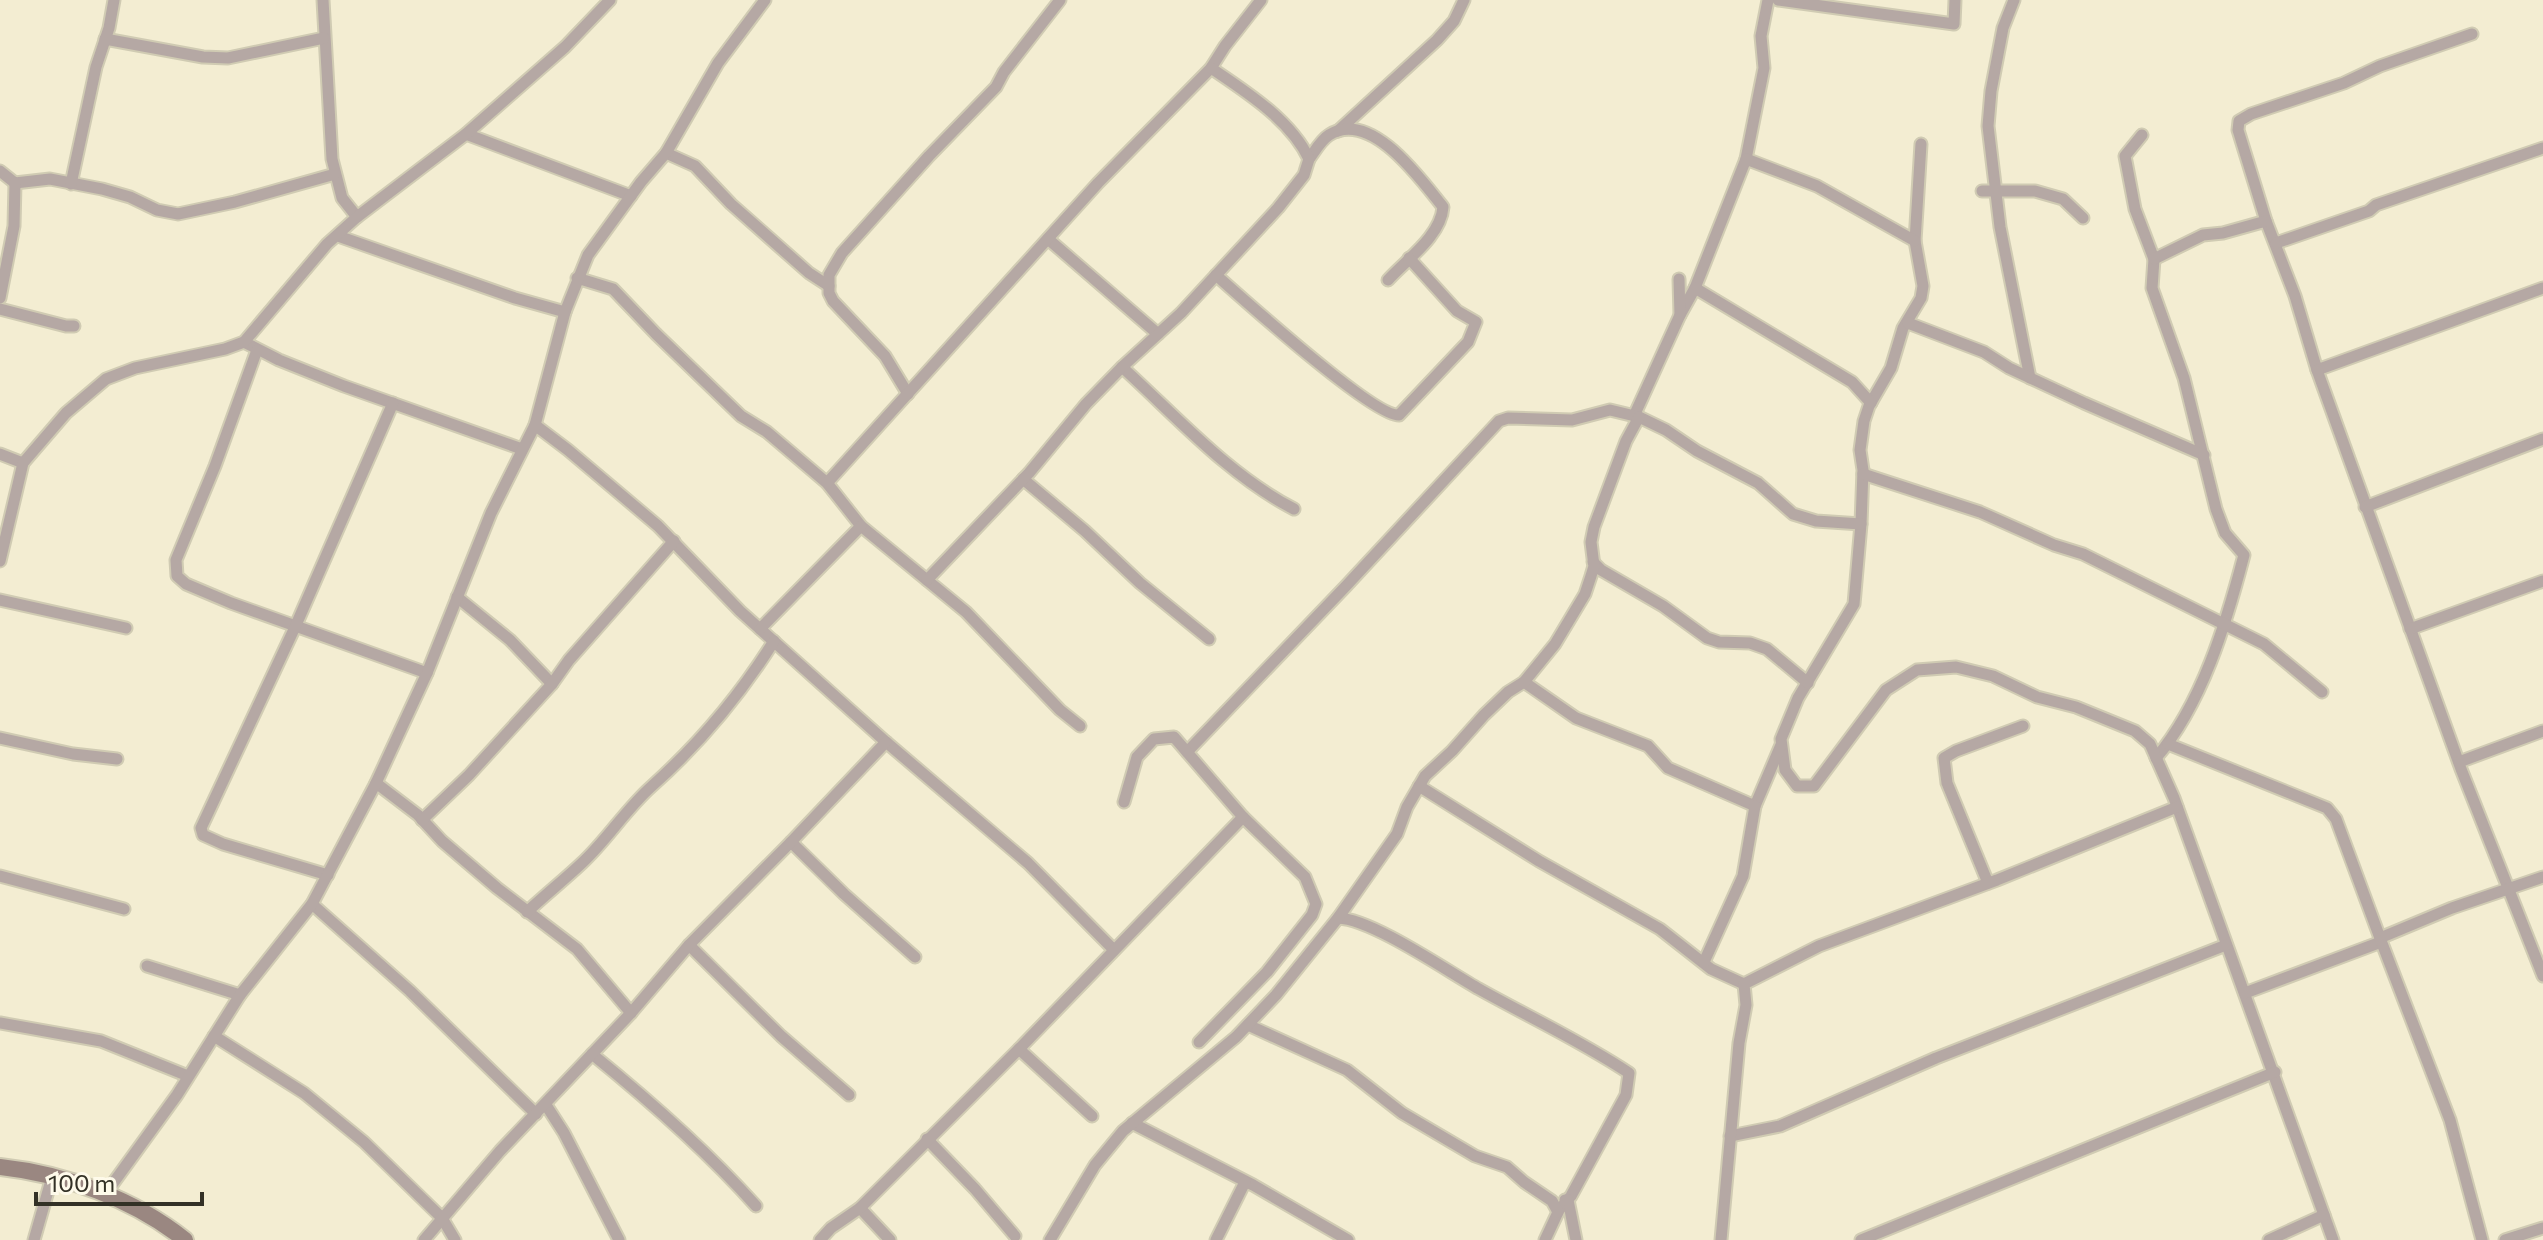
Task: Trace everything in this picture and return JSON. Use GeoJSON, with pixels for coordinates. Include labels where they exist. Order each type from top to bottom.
{"type":"FeatureCollection","features":[{"type":"Feature","properties":{"kind":"main road"},"geometry":{"type":"LineString","coordinates":[[0,1167],[52,1177],[106,1193],[176,1237]]}},
{"type":"Feature","properties":{"kind":"street"},"geometry":{"type":"LineString","coordinates":[[71,184],[114,0]]}},
{"type":"Feature","properties":{"kind":"street"},"geometry":{"type":"LineString","coordinates":[[323,0],[335,174],[342,198],[357,217]]}},
{"type":"Feature","properties":{"kind":"street"},"geometry":{"type":"LineString","coordinates":[[0,561],[23,463],[66,413],[106,379],[135,368],[225,349],[244,342],[327,244],[357,217],[466,134],[565,47],[610,0]]}},
{"type":"Feature","properties":{"kind":"street"},"geometry":{"type":"LineString","coordinates":[[827,483],[1098,183],[1211,68],[1261,0]]}},
{"type":"Feature","properties":{"kind":"street"},"geometry":{"type":"LineString","coordinates":[[927,580],[1023,479],[1086,404],[1216,275],[1278,208],[1304,175],[1309,159],[1324,139],[1338,131],[1437,40],[1454,21],[1464,0]]}},
{"type":"Feature","properties":{"kind":"street"},"geometry":{"type":"LineString","coordinates":[[1050,1240],[1095,1165],[1132,1123],[1248,1025],[1338,918],[1397,834],[1419,786],[1432,768],[1508,692],[1524,682],[1555,644],[1585,594],[1596,568],[1591,542],[1594,527],[1636,416],[1695,288],[1746,159],[1764,68],[1761,36],[1768,0]]}},
{"type":"Feature","properties":{"kind":"street"},"geometry":{"type":"LineString","coordinates":[[1778,0],[1954,24],[1955,0]]}},
{"type":"Feature","properties":{"kind":"street"},"geometry":{"type":"LineString","coordinates":[[2014,0],[2003,28],[1988,126],[1996,191],[2030,378]]}},
{"type":"Feature","properties":{"kind":"street"},"geometry":{"type":"LineString","coordinates":[[106,1193],[240,995],[312,904],[328,875],[376,783],[427,673],[491,513],[535,425],[577,278],[601,234],[666,153],[718,63],[763,1]]}},
{"type":"Feature","properties":{"kind":"street"},"geometry":{"type":"LineString","coordinates":[[908,394],[885,356],[833,301],[829,293],[829,275],[842,253],[996,87],[1057,1]]}},
{"type":"Feature","properties":{"kind":"street"},"geometry":{"type":"LineString","coordinates":[[2472,34],[2380,66],[2344,83],[2251,114],[2239,121],[2238,130],[2266,221],[2365,507],[2459,762],[2543,976]]}},
{"type":"Feature","properties":{"kind":"street"},"geometry":{"type":"LineString","coordinates":[[105,39],[203,57],[228,58],[324,38]]}},
{"type":"Feature","properties":{"kind":"street"},"geometry":{"type":"LineString","coordinates":[[1211,68],[1254,96],[1304,147],[1309,159]]}},
{"type":"Feature","properties":{"kind":"street"},"geometry":{"type":"LineString","coordinates":[[1338,131],[1364,133],[1390,147],[1405,159],[1443,207],[1442,218],[1435,231],[1388,280]]}},
{"type":"Feature","properties":{"kind":"street"},"geometry":{"type":"LineString","coordinates":[[466,134],[631,196]]}},
{"type":"Feature","properties":{"kind":"street"},"geometry":{"type":"LineString","coordinates":[[2142,135],[2125,156],[2135,209],[2154,259],[2152,288],[2184,378],[2220,521],[2225,533],[2244,555],[2205,679],[2182,724],[2156,758]]}},
{"type":"Feature","properties":{"kind":"street"},"geometry":{"type":"LineString","coordinates":[[1704,962],[1743,876],[1755,806],[1783,732],[1798,698],[1854,604],[1861,524],[1861,435],[1871,403],[1891,368],[1903,328],[1918,308],[1923,286],[1915,241],[1921,144]]}},
{"type":"Feature","properties":{"kind":"street"},"geometry":{"type":"LineString","coordinates":[[2276,243],[2543,148]]}},
{"type":"Feature","properties":{"kind":"street"},"geometry":{"type":"LineString","coordinates":[[666,153],[695,166],[731,204],[809,273],[829,286]]}},
{"type":"Feature","properties":{"kind":"street"},"geometry":{"type":"LineString","coordinates":[[1746,159],[1817,186],[1915,241]]}},
{"type":"Feature","properties":{"kind":"street"},"geometry":{"type":"LineString","coordinates":[[0,171],[15,183]]}},
{"type":"Feature","properties":{"kind":"street"},"geometry":{"type":"LineString","coordinates":[[15,183],[38,178],[102,189],[130,197],[157,210],[178,214],[235,202],[335,174]]}},
{"type":"Feature","properties":{"kind":"street"},"geometry":{"type":"LineString","coordinates":[[0,298],[14,226],[15,183]]}},
{"type":"Feature","properties":{"kind":"street"},"geometry":{"type":"LineString","coordinates":[[1982,191],[2035,191],[2063,199],[2083,218]]}},
{"type":"Feature","properties":{"kind":"street"},"geometry":{"type":"LineString","coordinates":[[2154,259],[2203,235],[2266,221]]}},
{"type":"Feature","properties":{"kind":"street"},"geometry":{"type":"LineString","coordinates":[[338,236],[515,298],[565,312]]}},
{"type":"Feature","properties":{"kind":"street"},"geometry":{"type":"LineString","coordinates":[[1048,239],[1158,334]]}},
{"type":"Feature","properties":{"kind":"street"},"geometry":{"type":"LineString","coordinates":[[1216,275],[1268,322],[1392,416],[1407,409],[1468,342],[1476,322],[1457,311],[1409,258]]}},
{"type":"Feature","properties":{"kind":"street"},"geometry":{"type":"LineString","coordinates":[[577,278],[613,289],[741,416],[767,432],[827,483],[861,526],[966,612],[1060,710],[1080,726]]}},
{"type":"Feature","properties":{"kind":"street"},"geometry":{"type":"LineString","coordinates":[[1679,279],[1680,315]]}},
{"type":"Feature","properties":{"kind":"street"},"geometry":{"type":"LineString","coordinates":[[1695,288],[1852,382],[1871,403]]}},
{"type":"Feature","properties":{"kind":"street"},"geometry":{"type":"LineString","coordinates":[[2317,370],[2543,288]]}},
{"type":"Feature","properties":{"kind":"street"},"geometry":{"type":"LineString","coordinates":[[0,309],[74,326]]}},
{"type":"Feature","properties":{"kind":"street"},"geometry":{"type":"LineString","coordinates":[[1908,323],[1984,352],[2030,378],[2204,455]]}},
{"type":"Feature","properties":{"kind":"street"},"geometry":{"type":"LineString","coordinates":[[244,342],[344,386],[522,449]]}},
{"type":"Feature","properties":{"kind":"street"},"geometry":{"type":"LineString","coordinates":[[257,350],[215,466],[176,560],[177,576],[186,584],[231,603],[427,673]]}},
{"type":"Feature","properties":{"kind":"street"},"geometry":{"type":"LineString","coordinates":[[1122,367],[1234,469],[1264,493],[1294,509]]}},
{"type":"Feature","properties":{"kind":"street"},"geometry":{"type":"LineString","coordinates":[[328,875],[223,844],[203,835],[201,828],[296,625],[393,403]]}},
{"type":"Feature","properties":{"kind":"street"},"geometry":{"type":"LineString","coordinates":[[1187,752],[1499,421],[1508,418],[1572,420],[1610,410],[1636,416],[1758,483],[1793,514],[1816,521],[1861,524]]}},
{"type":"Feature","properties":{"kind":"street"},"geometry":{"type":"LineString","coordinates":[[535,425],[674,541],[760,629],[1028,863],[1114,950]]}},
{"type":"Feature","properties":{"kind":"street"},"geometry":{"type":"LineString","coordinates":[[2365,507],[2543,439]]}},
{"type":"Feature","properties":{"kind":"street"},"geometry":{"type":"LineString","coordinates":[[0,454],[23,463]]}},
{"type":"Feature","properties":{"kind":"street"},"geometry":{"type":"LineString","coordinates":[[1863,474],[1997,518],[2054,545],[2083,554],[2264,644],[2322,692]]}},
{"type":"Feature","properties":{"kind":"street"},"geometry":{"type":"LineString","coordinates":[[1023,479],[1140,583],[1209,639]]}},
{"type":"Feature","properties":{"kind":"street"},"geometry":{"type":"LineString","coordinates":[[760,629],[861,526]]}},
{"type":"Feature","properties":{"kind":"street"},"geometry":{"type":"LineString","coordinates":[[422,820],[469,775],[552,684],[569,660],[674,541]]}},
{"type":"Feature","properties":{"kind":"street"},"geometry":{"type":"LineString","coordinates":[[1596,568],[1663,606],[1707,638],[1719,642],[1750,643],[1767,649],[1808,683]]}},
{"type":"Feature","properties":{"kind":"street"},"geometry":{"type":"LineString","coordinates":[[2410,629],[2543,581]]}},
{"type":"Feature","properties":{"kind":"street"},"geometry":{"type":"LineString","coordinates":[[457,597],[510,640],[552,684]]}},
{"type":"Feature","properties":{"kind":"street"},"geometry":{"type":"LineString","coordinates":[[0,600],[126,628]]}},
{"type":"Feature","properties":{"kind":"street"},"geometry":{"type":"LineString","coordinates":[[527,912],[582,862],[651,787],[689,752],[742,688],[774,641]]}},
{"type":"Feature","properties":{"kind":"street"},"geometry":{"type":"LineString","coordinates":[[1781,744],[1785,770],[1797,786],[1814,786],[1886,690],[1917,670],[1956,667],[1993,676],[2037,697],[2076,707],[2135,731],[2150,744],[2177,807],[2275,1072],[2333,1240]]}},
{"type":"Feature","properties":{"kind":"street"},"geometry":{"type":"LineString","coordinates":[[1524,682],[1576,718],[1648,746],[1668,768],[1755,806]]}},
{"type":"Feature","properties":{"kind":"street"},"geometry":{"type":"LineString","coordinates":[[1988,883],[1947,783],[1944,758],[2023,726]]}},
{"type":"Feature","properties":{"kind":"street"},"geometry":{"type":"LineString","coordinates":[[2459,762],[2543,731]]}},
{"type":"Feature","properties":{"kind":"street"},"geometry":{"type":"LineString","coordinates":[[1124,802],[1137,757],[1154,739],[1174,737],[1243,817],[1305,877],[1316,904],[1312,915],[1267,972],[1199,1042]]}},
{"type":"Feature","properties":{"kind":"street"},"geometry":{"type":"LineString","coordinates":[[0,738],[73,754],[117,759]]}},
{"type":"Feature","properties":{"kind":"street"},"geometry":{"type":"LineString","coordinates":[[424,1240],[689,945],[886,742]]}},
{"type":"Feature","properties":{"kind":"street"},"geometry":{"type":"LineString","coordinates":[[2168,744],[2327,808],[2336,819],[2450,1120],[2482,1240]]}},
{"type":"Feature","properties":{"kind":"street"},"geometry":{"type":"LineString","coordinates":[[376,783],[527,912],[577,949],[631,1013]]}},
{"type":"Feature","properties":{"kind":"street"},"geometry":{"type":"LineString","coordinates":[[1419,786],[1539,861],[1660,929],[1711,969],[1744,984]]}},
{"type":"Feature","properties":{"kind":"street"},"geometry":{"type":"LineString","coordinates":[[1744,984],[1819,946],[1988,883],[2177,807]]}},
{"type":"Feature","properties":{"kind":"street"},"geometry":{"type":"LineString","coordinates":[[820,1240],[831,1228],[860,1208],[1019,1049],[1243,817]]}},
{"type":"Feature","properties":{"kind":"street"},"geometry":{"type":"LineString","coordinates":[[791,842],[915,957]]}},
{"type":"Feature","properties":{"kind":"street"},"geometry":{"type":"LineString","coordinates":[[0,876],[124,909]]}},
{"type":"Feature","properties":{"kind":"street"},"geometry":{"type":"LineString","coordinates":[[2245,993],[2381,940],[2452,908],[2543,877]]}},
{"type":"Feature","properties":{"kind":"street"},"geometry":{"type":"LineString","coordinates":[[312,904],[410,991],[536,1114]]}},
{"type":"Feature","properties":{"kind":"street"},"geometry":{"type":"LineString","coordinates":[[1338,918],[1348,918],[1372,927],[1629,1073],[1626,1095],[1568,1200],[1555,1207],[1545,1240]]}},
{"type":"Feature","properties":{"kind":"street"},"geometry":{"type":"LineString","coordinates":[[689,945],[781,1036],[849,1095]]}},
{"type":"Feature","properties":{"kind":"street"},"geometry":{"type":"LineString","coordinates":[[1730,1136],[1780,1126],[1936,1058],[2226,945]]}},
{"type":"Feature","properties":{"kind":"street"},"geometry":{"type":"LineString","coordinates":[[147,966],[240,995]]}},
{"type":"Feature","properties":{"kind":"street"},"geometry":{"type":"LineString","coordinates":[[1721,1240],[1739,1043],[1746,1005],[1744,984]]}},
{"type":"Feature","properties":{"kind":"street"},"geometry":{"type":"LineString","coordinates":[[0,1023],[101,1041],[188,1076]]}},
{"type":"Feature","properties":{"kind":"street"},"geometry":{"type":"LineString","coordinates":[[1248,1025],[1347,1070],[1402,1113],[1475,1156],[1499,1162],[1555,1207]]}},
{"type":"Feature","properties":{"kind":"street"},"geometry":{"type":"LineString","coordinates":[[214,1036],[304,1093],[364,1142],[442,1218],[455,1240]]}},
{"type":"Feature","properties":{"kind":"street"},"geometry":{"type":"LineString","coordinates":[[1019,1049],[1092,1116]]}},
{"type":"Feature","properties":{"kind":"street"},"geometry":{"type":"LineString","coordinates":[[592,1054],[661,1110],[729,1175],[756,1206]]}},
{"type":"Feature","properties":{"kind":"street"},"geometry":{"type":"LineString","coordinates":[[1861,1240],[2275,1072]]}},
{"type":"Feature","properties":{"kind":"street"},"geometry":{"type":"LineString","coordinates":[[546,1105],[564,1133],[619,1240]]}},
{"type":"Feature","properties":{"kind":"street"},"geometry":{"type":"LineString","coordinates":[[1132,1123],[1348,1240]]}},
{"type":"Feature","properties":{"kind":"street"},"geometry":{"type":"LineString","coordinates":[[927,1139],[1015,1236]]}},
{"type":"Feature","properties":{"kind":"street"},"geometry":{"type":"LineString","coordinates":[[34,1240],[52,1177]]}},
{"type":"Feature","properties":{"kind":"street"},"geometry":{"type":"LineString","coordinates":[[1216,1240],[1245,1182]]}},
{"type":"Feature","properties":{"kind":"street"},"geometry":{"type":"LineString","coordinates":[[1568,1200],[1576,1240]]}},
{"type":"Feature","properties":{"kind":"street"},"geometry":{"type":"LineString","coordinates":[[860,1208],[890,1240]]}},
{"type":"Feature","properties":{"kind":"street"},"geometry":{"type":"LineString","coordinates":[[2269,1240],[2324,1215]]}},
{"type":"Feature","properties":{"kind":"street"},"geometry":{"type":"LineString","coordinates":[[2505,1240],[2543,1228]]}}]}
